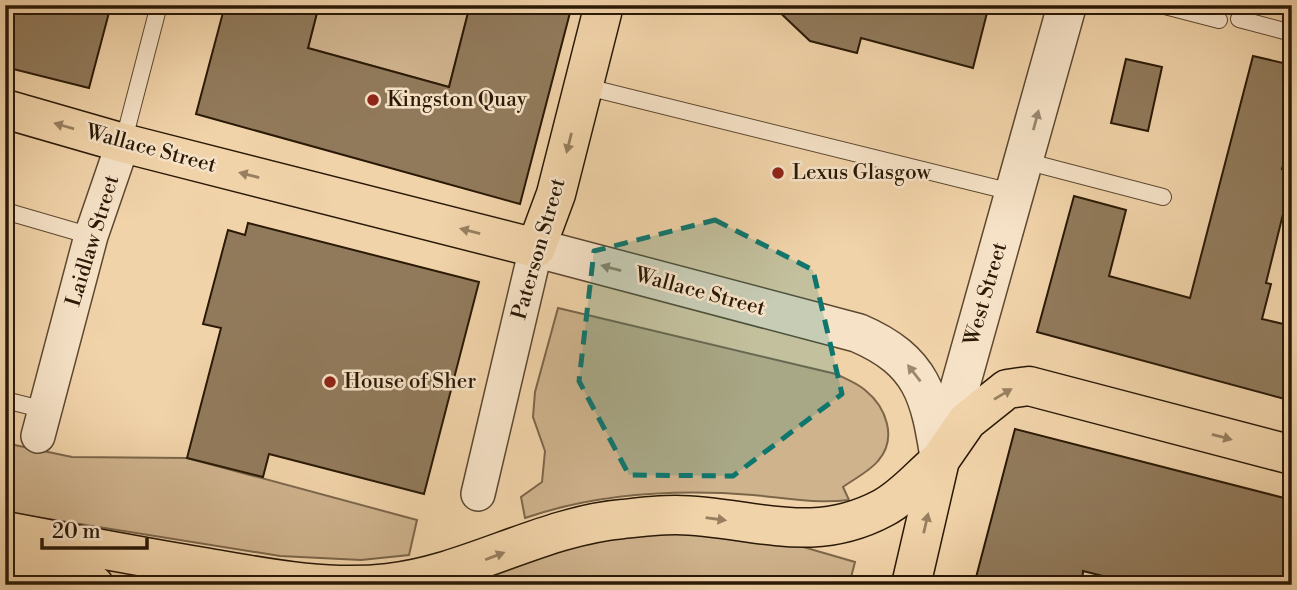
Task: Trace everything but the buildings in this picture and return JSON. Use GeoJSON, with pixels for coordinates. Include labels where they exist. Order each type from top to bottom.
{"type":"FeatureCollection","features":[{"type":"Feature","properties":{"kind":"main road","name":"Paterson Street"},"geometry":{"type":"LineString","coordinates":[[536,248],[556,194],[604,5]]}},
{"type":"Feature","properties":{"kind":"main road","name":"Wallace Street"},"geometry":{"type":"LineString","coordinates":[[5,109],[123,143],[536,248]]}},
{"type":"Feature","properties":{"kind":"main road"},"geometry":{"type":"LineString","coordinates":[[5,531],[282,581],[338,584],[387,583],[416,578],[481,561],[530,542],[607,520],[675,515],[769,527],[836,526],[886,507],[940,460],[967,421],[1007,389],[1029,386],[1292,455]]}},
{"type":"Feature","properties":{"kind":"main road","name":"West Street"},"geometry":{"type":"LineString","coordinates":[[911,585],[940,460]]}},
{"type":"Feature","properties":{"kind":"main road"},"geometry":{"type":"LineString","coordinates":[[5,570],[94,585]]}},
{"type":"Feature","properties":{"kind":"street","name":"West Street"},"geometry":{"type":"LineString","coordinates":[[940,460],[1067,5]]}},
{"type":"Feature","properties":{"kind":"street","name":"Laidlaw Street"},"geometry":{"type":"LineString","coordinates":[[41,423],[91,236],[123,143]]}},
{"type":"Feature","properties":{"kind":"street","name":"Wallace Street"},"geometry":{"type":"LineString","coordinates":[[536,248],[858,333],[880,342],[902,358],[923,385],[940,460]]}},
{"type":"Feature","properties":{"kind":"street","name":"Paterson Street"},"geometry":{"type":"LineString","coordinates":[[478,494],[536,248]]}},
{"type":"Feature","properties":{"kind":"lane","name":"Laidlaw Street"},"geometry":{"type":"LineString","coordinates":[[123,143],[159,5]]}},
{"type":"Feature","properties":{"kind":"lane"},"geometry":{"type":"LineString","coordinates":[[1161,5],[1219,20]]}},
{"type":"Feature","properties":{"kind":"lane"},"geometry":{"type":"LineString","coordinates":[[1239,19],[1292,33]]}},
{"type":"Feature","properties":{"kind":"lane"},"geometry":{"type":"LineString","coordinates":[[583,86],[1020,177],[1163,197]]}},
{"type":"Feature","properties":{"kind":"lane"},"geometry":{"type":"LineString","coordinates":[[5,211],[91,236]]}},
{"type":"Feature","properties":{"kind":"lane"},"geometry":{"type":"LineString","coordinates":[[5,400],[41,423]]}},
{"type":"Feature","properties":{"kind":"highlighted area"},"geometry":{"type":"Polygon","coordinates":[[[715,220],[813,270],[842,394],[733,476],[629,475],[579,381],[594,251],[715,220]]]}},
{"type":"Feature","properties":{"kind":"shaded area"},"geometry":{"type":"Polygon","coordinates":[[[319,5],[470,5],[449,87],[308,48],[319,5]]]}},
{"type":"Feature","properties":{"kind":"shaded area"},"geometry":{"type":"Polygon","coordinates":[[[558,308],[836,374],[862,388],[879,405],[887,423],[884,452],[871,468],[843,487],[849,500],[813,501],[724,493],[666,493],[609,498],[525,518],[521,497],[542,482],[545,451],[533,417],[535,392],[558,308]]]}},
{"type":"Feature","properties":{"kind":"shaded area"},"geometry":{"type":"Polygon","coordinates":[[[5,443],[72,457],[187,458],[417,520],[409,555],[361,560],[280,556],[5,512],[5,443]]]}},
{"type":"Feature","properties":{"kind":"shaded area"},"geometry":{"type":"Polygon","coordinates":[[[641,529],[793,544],[855,562],[849,585],[438,585],[641,529]]]}},
{"type":"Feature","properties":{"kind":"place","name":"Kingston Quay"},"geometry":{"type":"Point","coordinates":[373,100]}},
{"type":"Feature","properties":{"kind":"place","name":"Lexus Glasgow"},"geometry":{"type":"Point","coordinates":[778,173]}},
{"type":"Feature","properties":{"kind":"place","name":"House of Sher"},"geometry":{"type":"Point","coordinates":[330,382]}}]}
